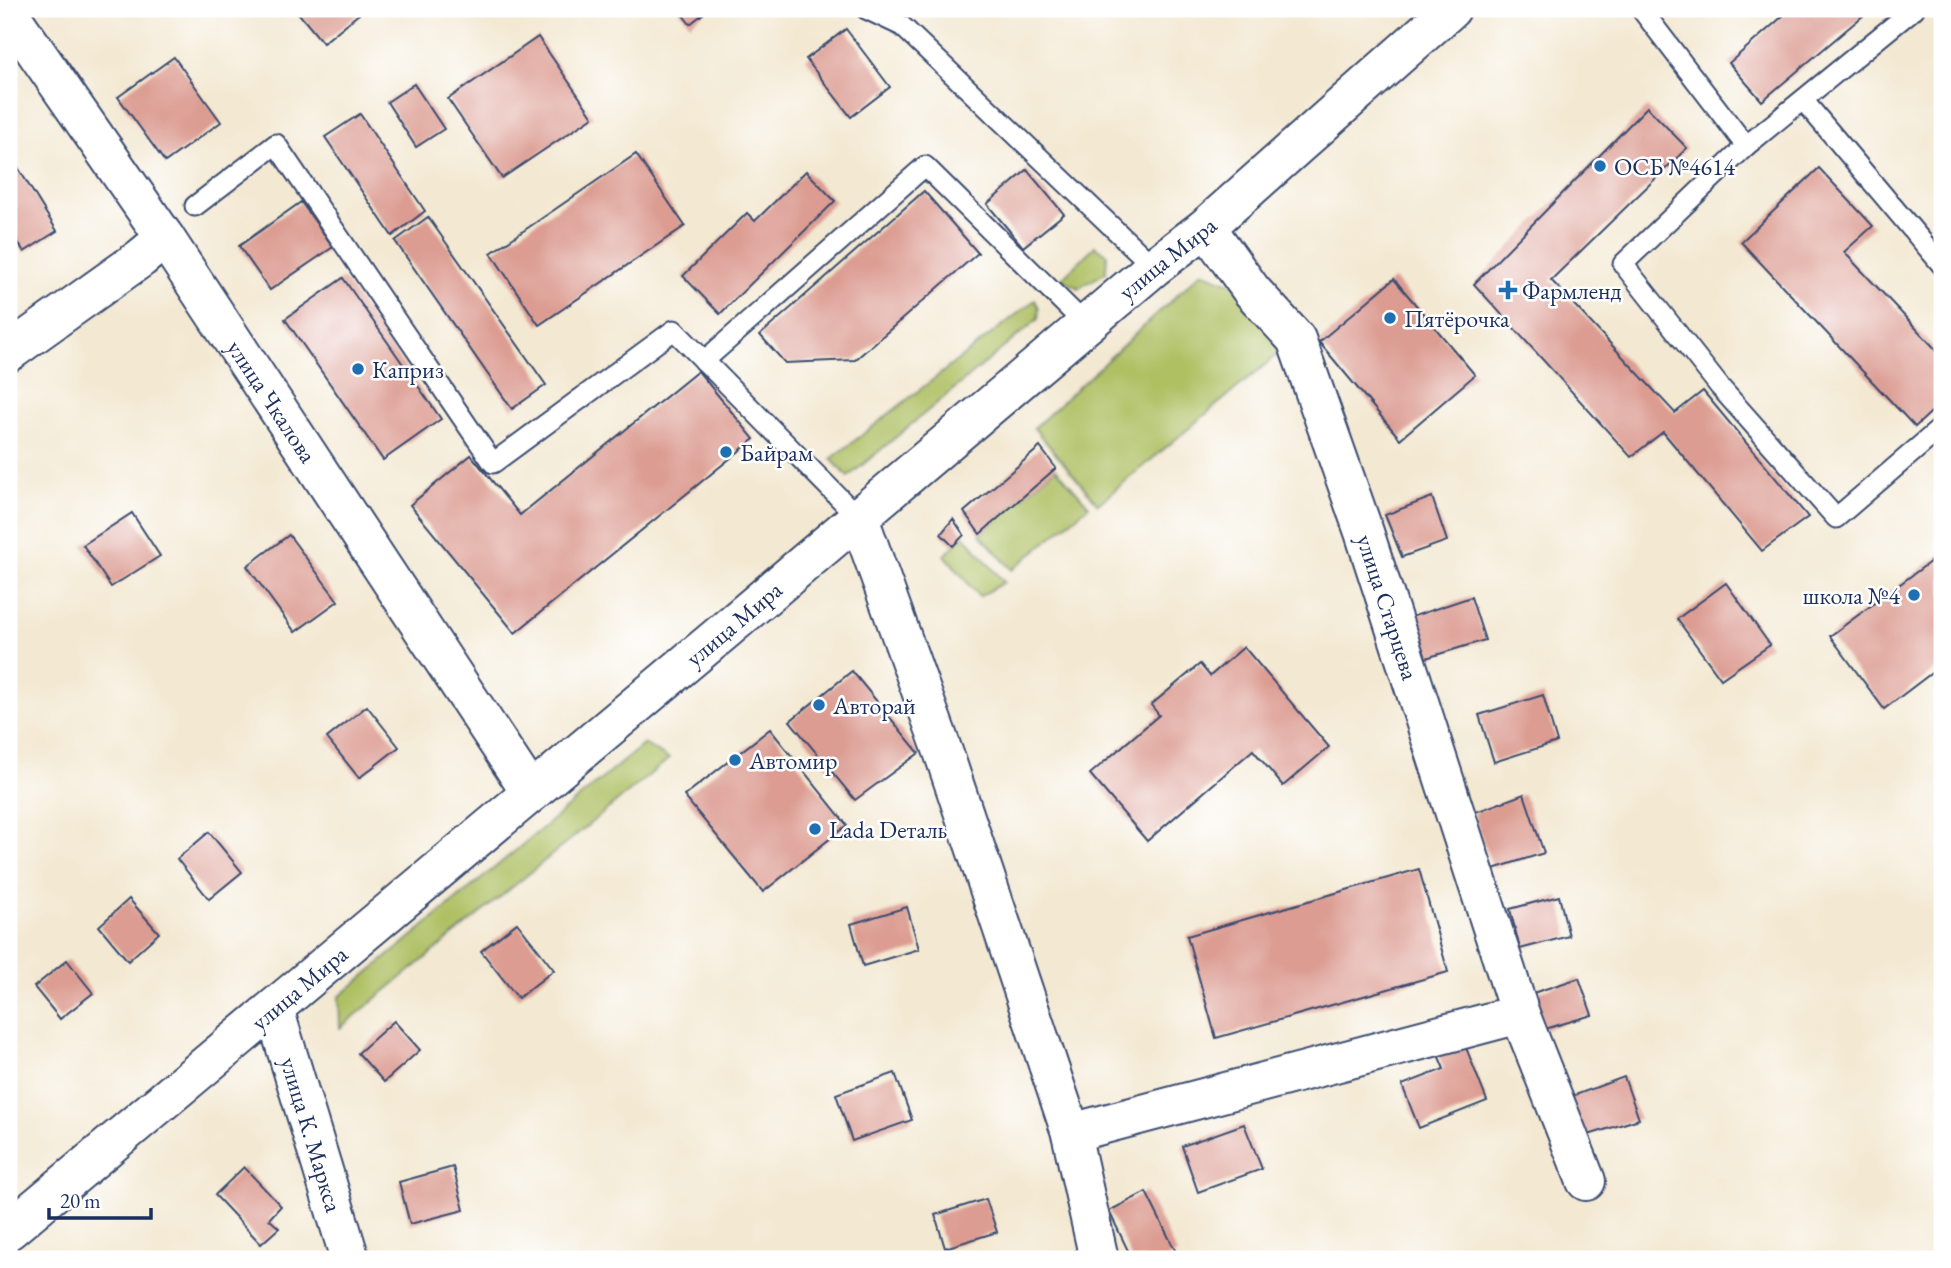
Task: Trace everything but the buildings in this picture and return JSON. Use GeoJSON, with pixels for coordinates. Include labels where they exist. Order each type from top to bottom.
{"type":"FeatureCollection","features":[{"type":"Feature","properties":{"kind":"street","name":"улица Мира"},"geometry":{"type":"LineString","coordinates":[[9,1230],[859,518],[1154,267],[1206,227],[1451,9]]}},
{"type":"Feature","properties":{"kind":"street","name":"улица Чкалова"},"geometry":{"type":"LineString","coordinates":[[9,13],[165,238],[531,793]]}},
{"type":"Feature","properties":{"kind":"street","name":"улица Старцева"},"geometry":{"type":"LineString","coordinates":[[1206,227],[1252,291],[1296,339],[1364,532],[1520,1014],[1586,1181]]}},
{"type":"Feature","properties":{"kind":"street"},"geometry":{"type":"LineString","coordinates":[[9,352],[165,238]]}},
{"type":"Feature","properties":{"kind":"street"},"geometry":{"type":"LineString","coordinates":[[859,518],[946,760],[1071,1133],[1099,1259]]}},
{"type":"Feature","properties":{"kind":"street","name":"улица К. Маркса"},"geometry":{"type":"LineString","coordinates":[[274,1009],[350,1259]]}},
{"type":"Feature","properties":{"kind":"street"},"geometry":{"type":"LineString","coordinates":[[1071,1133],[1520,1014]]}},
{"type":"Feature","properties":{"kind":"lane"},"geometry":{"type":"LineString","coordinates":[[866,9],[902,26],[1154,267]]}},
{"type":"Feature","properties":{"kind":"lane"},"geometry":{"type":"LineString","coordinates":[[1642,9],[1746,146]]}},
{"type":"Feature","properties":{"kind":"lane"},"geometry":{"type":"LineString","coordinates":[[1914,9],[1746,146],[1623,264],[1720,387],[1836,518],[1942,427]]}},
{"type":"Feature","properties":{"kind":"lane"},"geometry":{"type":"LineString","coordinates":[[1803,100],[1942,265]]}},
{"type":"Feature","properties":{"kind":"lane"},"geometry":{"type":"LineString","coordinates":[[195,206],[276,144],[493,463],[674,330],[859,518]]}},
{"type":"Feature","properties":{"kind":"lane"},"geometry":{"type":"LineString","coordinates":[[704,361],[925,166],[1086,325]]}},
{"type":"Feature","properties":{"kind":"green space"},"geometry":{"type":"Polygon","coordinates":[[[1095,246],[1107,254],[1106,272],[1079,288],[1061,279],[1095,246]]]}},
{"type":"Feature","properties":{"kind":"green space"},"geometry":{"type":"Polygon","coordinates":[[[1202,272],[1252,291],[1296,339],[1098,504],[1034,428],[1202,272]]]}},
{"type":"Feature","properties":{"kind":"green space"},"geometry":{"type":"Polygon","coordinates":[[[1035,300],[1039,308],[1038,319],[848,477],[831,459],[1035,300]]]}},
{"type":"Feature","properties":{"kind":"green space"},"geometry":{"type":"Polygon","coordinates":[[[1056,468],[1089,506],[1012,570],[980,534],[1056,468]]]}},
{"type":"Feature","properties":{"kind":"green space"},"geometry":{"type":"Polygon","coordinates":[[[964,535],[1004,582],[979,597],[945,555],[964,535]]]}},
{"type":"Feature","properties":{"kind":"green space"},"geometry":{"type":"Polygon","coordinates":[[[644,744],[669,759],[340,1028],[339,997],[644,744]]]}},
{"type":"Feature","properties":{"kind":"place","name":"ОСБ №4614"},"geometry":{"type":"Point","coordinates":[1600,166]}},
{"type":"Feature","properties":{"kind":"place","name":"Фармленд"},"geometry":{"type":"Point","coordinates":[1508,290]}},
{"type":"Feature","properties":{"kind":"place","name":"Пятёрочка"},"geometry":{"type":"Point","coordinates":[1390,318]}},
{"type":"Feature","properties":{"kind":"place","name":"Каприз"},"geometry":{"type":"Point","coordinates":[358,369]}},
{"type":"Feature","properties":{"kind":"place","name":"Байрам"},"geometry":{"type":"Point","coordinates":[726,452]}},
{"type":"Feature","properties":{"kind":"place","name":"школа №4"},"geometry":{"type":"Point","coordinates":[1914,595]}},
{"type":"Feature","properties":{"kind":"place","name":"Авторай"},"geometry":{"type":"Point","coordinates":[819,705]}},
{"type":"Feature","properties":{"kind":"place","name":"Автомир"},"geometry":{"type":"Point","coordinates":[735,760]}},
{"type":"Feature","properties":{"kind":"place","name":"Lada Dеталь"},"geometry":{"type":"Point","coordinates":[815,829]}}]}
